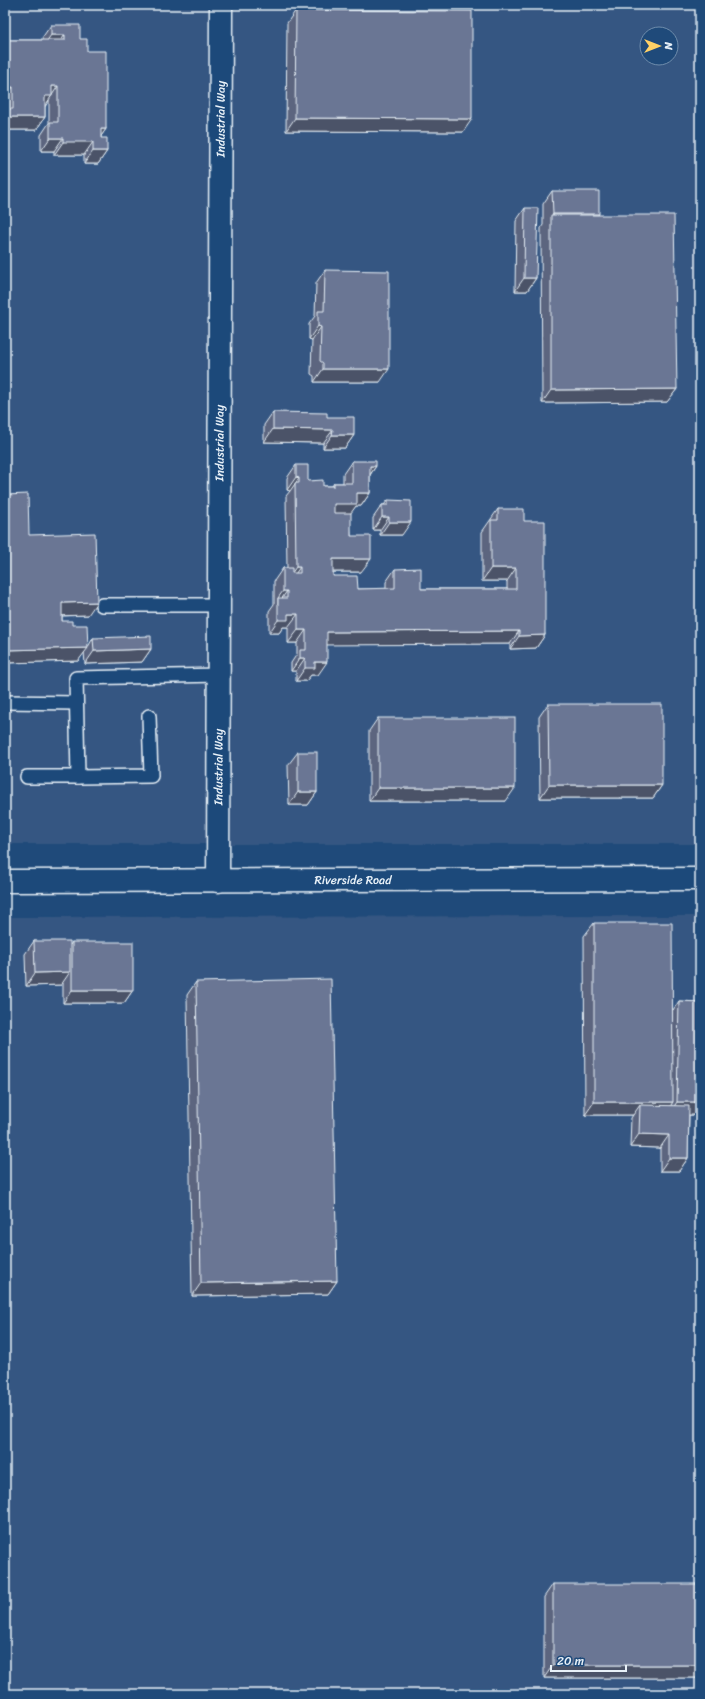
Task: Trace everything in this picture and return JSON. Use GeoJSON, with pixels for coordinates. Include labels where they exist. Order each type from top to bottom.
{"type":"FeatureCollection","features":[{"type":"Feature","properties":{"kind":"street","name":"Industrial Way"},"geometry":{"type":"LineString","coordinates":[[218,881],[222,5]]}},
{"type":"Feature","properties":{"kind":"street","name":"Riverside Road"},"geometry":{"type":"LineString","coordinates":[[5,881],[700,880]]}},
{"type":"Feature","properties":{"kind":"lane"},"geometry":{"type":"LineString","coordinates":[[102,605],[219,605]]}},
{"type":"Feature","properties":{"kind":"lane"},"geometry":{"type":"LineString","coordinates":[[78,777],[76,678],[220,675]]}},
{"type":"Feature","properties":{"kind":"lane"},"geometry":{"type":"LineString","coordinates":[[5,702],[76,703]]}},
{"type":"Feature","properties":{"kind":"lane"},"geometry":{"type":"LineString","coordinates":[[28,778],[151,776],[149,716]]}},
{"type":"Feature","properties":{"kind":"shaded area"},"geometry":{"type":"Polygon","coordinates":[[[5,5],[700,5],[700,844],[5,844],[5,5]]]}},
{"type":"Feature","properties":{"kind":"shaded area"},"geometry":{"type":"Polygon","coordinates":[[[700,916],[700,1694],[5,1694],[5,917],[700,916]]]}},
{"type":"Feature","properties":{"kind":"building"},"geometry":{"type":"Polygon","coordinates":[[[296,10],[472,11],[472,119],[295,118],[296,10]]]}},
{"type":"Feature","properties":{"kind":"building"},"geometry":{"type":"Polygon","coordinates":[[[51,25],[80,25],[80,39],[87,39],[87,51],[106,51],[106,129],[101,129],[101,138],[107,138],[107,151],[93,151],[93,142],[63,142],[63,138],[50,138],[50,122],[58,122],[58,86],[52,86],[52,96],[45,96],[45,117],[7,117],[5,99],[9,109],[13,109],[13,87],[5,87],[5,40],[65,40],[65,35],[51,35],[51,25]]]}},
{"type":"Feature","properties":{"kind":"building"},"geometry":{"type":"Polygon","coordinates":[[[552,191],[599,191],[599,214],[553,214],[552,191]]]}},
{"type":"Feature","properties":{"kind":"building"},"geometry":{"type":"Polygon","coordinates":[[[525,208],[538,208],[536,278],[524,278],[525,208]]]}},
{"type":"Feature","properties":{"kind":"building"},"geometry":{"type":"Polygon","coordinates":[[[551,215],[674,215],[677,389],[551,390],[551,215]]]}},
{"type":"Feature","properties":{"kind":"building"},"geometry":{"type":"Polygon","coordinates":[[[325,270],[389,271],[389,369],[323,369],[323,363],[320,361],[321,327],[318,326],[318,311],[324,311],[325,270]]]}},
{"type":"Feature","properties":{"kind":"building"},"geometry":{"type":"Polygon","coordinates":[[[273,412],[327,413],[327,417],[354,417],[354,435],[332,435],[333,430],[273,429],[273,412]]]}},
{"type":"Feature","properties":{"kind":"building"},"geometry":{"type":"Polygon","coordinates":[[[352,461],[376,461],[376,466],[370,466],[370,493],[357,493],[357,504],[334,504],[334,513],[351,513],[351,536],[371,536],[371,559],[333,559],[333,576],[357,576],[358,589],[395,588],[395,569],[421,568],[421,589],[516,589],[516,568],[491,568],[491,520],[498,520],[498,509],[524,509],[524,521],[545,521],[545,635],[519,636],[519,631],[327,632],[327,662],[315,662],[315,668],[305,668],[305,658],[300,658],[300,650],[306,650],[306,630],[298,630],[298,614],[288,614],[288,620],[278,620],[278,598],[287,598],[287,591],[283,591],[283,568],[292,568],[292,573],[300,573],[300,567],[296,567],[295,483],[299,483],[299,478],[296,477],[296,465],[308,465],[308,481],[323,480],[323,486],[334,486],[334,483],[352,483],[352,461]]]}},
{"type":"Feature","properties":{"kind":"building"},"geometry":{"type":"Polygon","coordinates":[[[28,494],[29,535],[95,533],[97,602],[62,603],[62,621],[72,621],[72,625],[87,625],[88,648],[5,650],[5,495],[28,494]]]}},
{"type":"Feature","properties":{"kind":"building"},"geometry":{"type":"Polygon","coordinates":[[[388,500],[411,501],[411,522],[389,522],[389,517],[382,517],[382,505],[388,505],[388,500]]]}},
{"type":"Feature","properties":{"kind":"building"},"geometry":{"type":"Polygon","coordinates":[[[151,636],[151,649],[94,651],[93,638],[151,636]]]}},
{"type":"Feature","properties":{"kind":"building"},"geometry":{"type":"Polygon","coordinates":[[[548,704],[662,704],[662,785],[549,785],[548,704]]]}},
{"type":"Feature","properties":{"kind":"building"},"geometry":{"type":"Polygon","coordinates":[[[378,718],[515,718],[515,788],[378,788],[378,718]]]}},
{"type":"Feature","properties":{"kind":"building"},"geometry":{"type":"Polygon","coordinates":[[[298,752],[317,752],[317,792],[298,792],[298,752]]]}},
{"type":"Feature","properties":{"kind":"building"},"geometry":{"type":"Polygon","coordinates":[[[594,923],[672,923],[673,1102],[594,1102],[594,923]]]}},
{"type":"Feature","properties":{"kind":"building"},"geometry":{"type":"Polygon","coordinates":[[[34,941],[70,941],[70,972],[35,973],[34,941]]]}},
{"type":"Feature","properties":{"kind":"building"},"geometry":{"type":"Polygon","coordinates":[[[72,942],[133,942],[133,990],[72,990],[72,942]]]}},
{"type":"Feature","properties":{"kind":"building"},"geometry":{"type":"Polygon","coordinates":[[[331,979],[337,1281],[201,1283],[196,982],[331,979]]]}},
{"type":"Feature","properties":{"kind":"building"},"geometry":{"type":"Polygon","coordinates":[[[679,1001],[700,1002],[700,1102],[677,1102],[679,1001]]]}},
{"type":"Feature","properties":{"kind":"building"},"geometry":{"type":"Polygon","coordinates":[[[640,1105],[689,1106],[688,1158],[669,1158],[669,1135],[639,1134],[640,1105]]]}},
{"type":"Feature","properties":{"kind":"building"},"geometry":{"type":"Polygon","coordinates":[[[553,1584],[700,1584],[700,1665],[553,1665],[553,1584]]]}}]}
